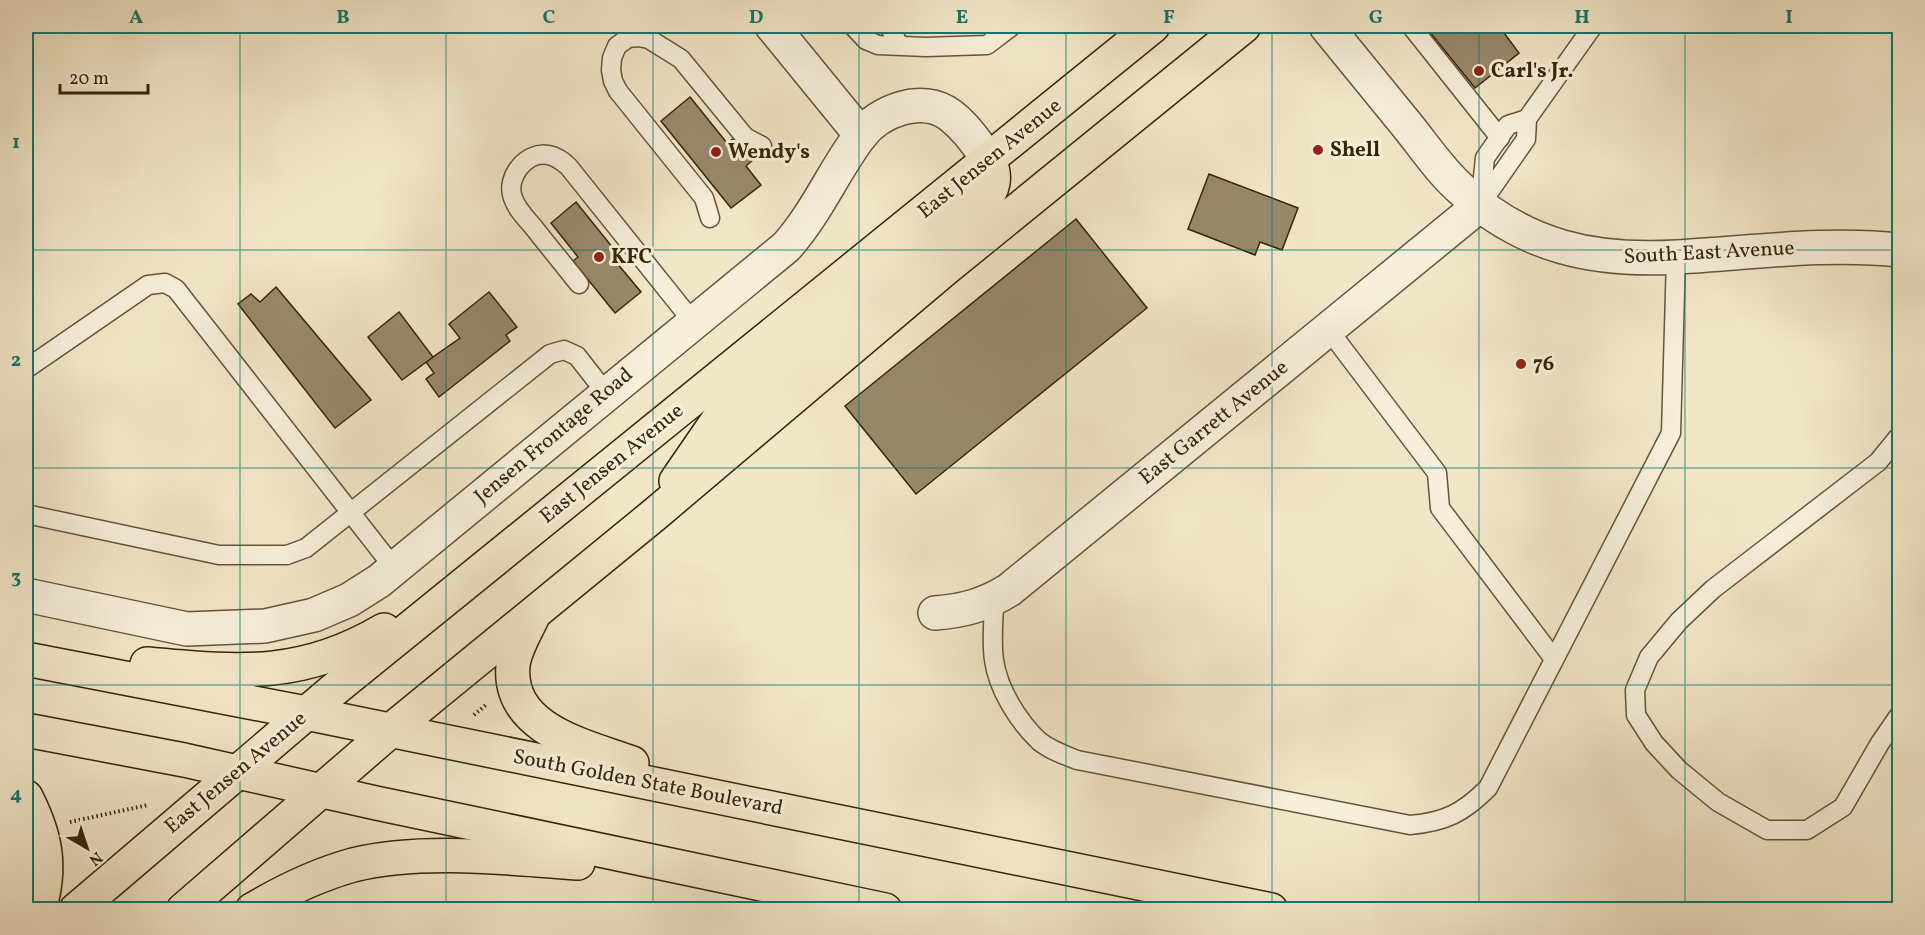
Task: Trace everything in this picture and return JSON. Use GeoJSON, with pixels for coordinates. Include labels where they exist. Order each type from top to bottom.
{"type":"FeatureCollection","features":[{"type":"Feature","properties":{"kind":"main road","name":"East Jensen Avenue"},"geometry":{"type":"LineString","coordinates":[[76,909],[306,713],[1153,26]]}},
{"type":"Feature","properties":{"kind":"main road"},"geometry":{"type":"LineString","coordinates":[[183,909],[319,790],[654,515],[945,269],[1244,26]]}},
{"type":"Feature","properties":{"kind":"main road"},"geometry":{"type":"LineString","coordinates":[[654,515],[720,417],[982,204],[991,193],[994,181],[994,170],[989,160]]}},
{"type":"Feature","properties":{"kind":"main road"},"geometry":{"type":"LineString","coordinates":[[26,652],[241,671],[293,666],[322,659],[360,644],[416,612],[492,561]]}},
{"type":"Feature","properties":{"kind":"main road"},"geometry":{"type":"LineString","coordinates":[[534,614],[521,640],[513,664],[513,681],[521,700],[543,728],[735,801]]}},
{"type":"Feature","properties":{"kind":"main road","name":"South Golden State Boulevard"},"geometry":{"type":"LineString","coordinates":[[26,659],[306,713],[1271,909]]}},
{"type":"Feature","properties":{"kind":"main road"},"geometry":{"type":"LineString","coordinates":[[26,730],[237,771],[707,873],[885,909]]}},
{"type":"Feature","properties":{"kind":"main road"},"geometry":{"type":"LineString","coordinates":[[26,797],[37,818],[45,848],[47,879],[39,909]]}},
{"type":"Feature","properties":{"kind":"main road"},"geometry":{"type":"LineString","coordinates":[[252,909],[322,874],[355,865],[415,858],[482,856],[707,873]]}},
{"type":"Feature","properties":{"kind":"street"},"geometry":{"type":"LineString","coordinates":[[772,26],[861,135]]}},
{"type":"Feature","properties":{"kind":"street","name":"South East Avenue"},"geometry":{"type":"LineString","coordinates":[[1326,26],[1460,189],[1503,221],[1535,238],[1566,249],[1599,256],[1638,259],[1843,246],[1899,250]]}},
{"type":"Feature","properties":{"kind":"street","name":"Jensen Frontage Road"},"geometry":{"type":"LineString","coordinates":[[26,595],[187,629],[265,626],[314,615],[349,600],[394,568],[786,247],[801,231],[861,135],[882,117],[898,109],[915,105],[932,106],[948,113],[963,127],[989,160]]}},
{"type":"Feature","properties":{"kind":"street","name":"East Garrett Avenue"},"geometry":{"type":"LineString","coordinates":[[935,613],[980,606],[1031,573],[1480,205]]}},
{"type":"Feature","properties":{"kind":"lane"},"geometry":{"type":"LineString","coordinates":[[853,26],[866,40],[878,45],[926,47],[987,45],[1012,26]]}},
{"type":"Feature","properties":{"kind":"lane"},"geometry":{"type":"LineString","coordinates":[[889,26],[899,45]]}},
{"type":"Feature","properties":{"kind":"lane"},"geometry":{"type":"LineString","coordinates":[[1411,26],[1500,138]]}},
{"type":"Feature","properties":{"kind":"lane"},"geometry":{"type":"LineString","coordinates":[[1480,205],[1526,140],[1527,119],[1593,26]]}},
{"type":"Feature","properties":{"kind":"lane"},"geometry":{"type":"LineString","coordinates":[[710,218],[704,198],[618,92],[611,70],[612,58],[617,46],[628,38],[650,39],[681,59],[745,137],[762,146]]}},
{"type":"Feature","properties":{"kind":"lane"},"geometry":{"type":"LineString","coordinates":[[1480,205],[1485,158],[1508,125],[1527,119]]}},
{"type":"Feature","properties":{"kind":"lane"},"geometry":{"type":"LineString","coordinates":[[579,284],[518,208],[511,193],[514,175],[521,165],[538,155],[548,154],[568,166],[693,322]]}},
{"type":"Feature","properties":{"kind":"lane"},"geometry":{"type":"LineString","coordinates":[[994,599],[993,646],[999,679],[1022,722],[1040,742],[1058,753],[1077,760],[1410,825],[1446,818],[1470,806],[1488,788],[1671,433],[1676,257]]}},
{"type":"Feature","properties":{"kind":"lane"},"geometry":{"type":"LineString","coordinates":[[26,369],[148,285],[165,284],[176,289],[394,568]]}},
{"type":"Feature","properties":{"kind":"lane"},"geometry":{"type":"LineString","coordinates":[[1328,329],[1437,473],[1440,508],[1554,659]]}},
{"type":"Feature","properties":{"kind":"lane"},"geometry":{"type":"LineString","coordinates":[[26,514],[219,555],[287,555],[306,548],[550,354],[564,350],[577,356],[606,393]]}},
{"type":"Feature","properties":{"kind":"lane"},"geometry":{"type":"LineString","coordinates":[[1899,435],[1878,462],[1713,589],[1688,613],[1649,657],[1635,690],[1636,715],[1654,743],[1679,770],[1718,802],[1767,830],[1807,830],[1843,807],[1899,714]]}},
{"type":"Feature","properties":{"kind":"path"},"geometry":{"type":"LineString","coordinates":[[470,722],[475,713],[491,701]]}},
{"type":"Feature","properties":{"kind":"path"},"geometry":{"type":"LineString","coordinates":[[60,824],[159,803]]}},
{"type":"Feature","properties":{"kind":"building","name":"Carl's Jr."},"geometry":{"type":"Polygon","coordinates":[[[1425,26],[1503,26],[1507,31],[1504,33],[1519,53],[1475,88],[1425,26]]]}},
{"type":"Feature","properties":{"kind":"building","name":"Wendy's"},"geometry":{"type":"Polygon","coordinates":[[[690,97],[727,143],[734,138],[753,160],[746,166],[761,185],[731,208],[661,121],[690,97]]]}},
{"type":"Feature","properties":{"kind":"building"},"geometry":{"type":"Polygon","coordinates":[[[1209,174],[1298,208],[1282,250],[1260,242],[1255,255],[1188,229],[1209,174]]]}},
{"type":"Feature","properties":{"kind":"building","name":"KFC"},"geometry":{"type":"Polygon","coordinates":[[[576,202],[621,258],[616,262],[641,292],[615,313],[573,261],[578,257],[551,223],[576,202]]]}},
{"type":"Feature","properties":{"kind":"building"},"geometry":{"type":"Polygon","coordinates":[[[1076,219],[1147,308],[916,494],[845,406],[1076,219]]]}},
{"type":"Feature","properties":{"kind":"building"},"geometry":{"type":"Polygon","coordinates":[[[276,287],[371,400],[335,428],[238,304],[251,294],[260,302],[276,287]]]}},
{"type":"Feature","properties":{"kind":"building"},"geometry":{"type":"Polygon","coordinates":[[[489,292],[517,327],[506,335],[510,341],[439,397],[426,379],[434,373],[426,362],[460,338],[449,324],[489,292]]]}},
{"type":"Feature","properties":{"kind":"building"},"geometry":{"type":"Polygon","coordinates":[[[399,312],[433,357],[402,380],[368,337],[399,312]]]}},
{"type":"Feature","properties":{"kind":"place","name":"Carl's Jr."},"geometry":{"type":"Point","coordinates":[1479,71]}},
{"type":"Feature","properties":{"kind":"place","name":"Shell"},"geometry":{"type":"Point","coordinates":[1318,150]}},
{"type":"Feature","properties":{"kind":"place","name":"Wendy's"},"geometry":{"type":"Point","coordinates":[716,152]}},
{"type":"Feature","properties":{"kind":"place","name":"KFC"},"geometry":{"type":"Point","coordinates":[599,257]}},
{"type":"Feature","properties":{"kind":"place","name":"76"},"geometry":{"type":"Point","coordinates":[1521,364]}}]}
